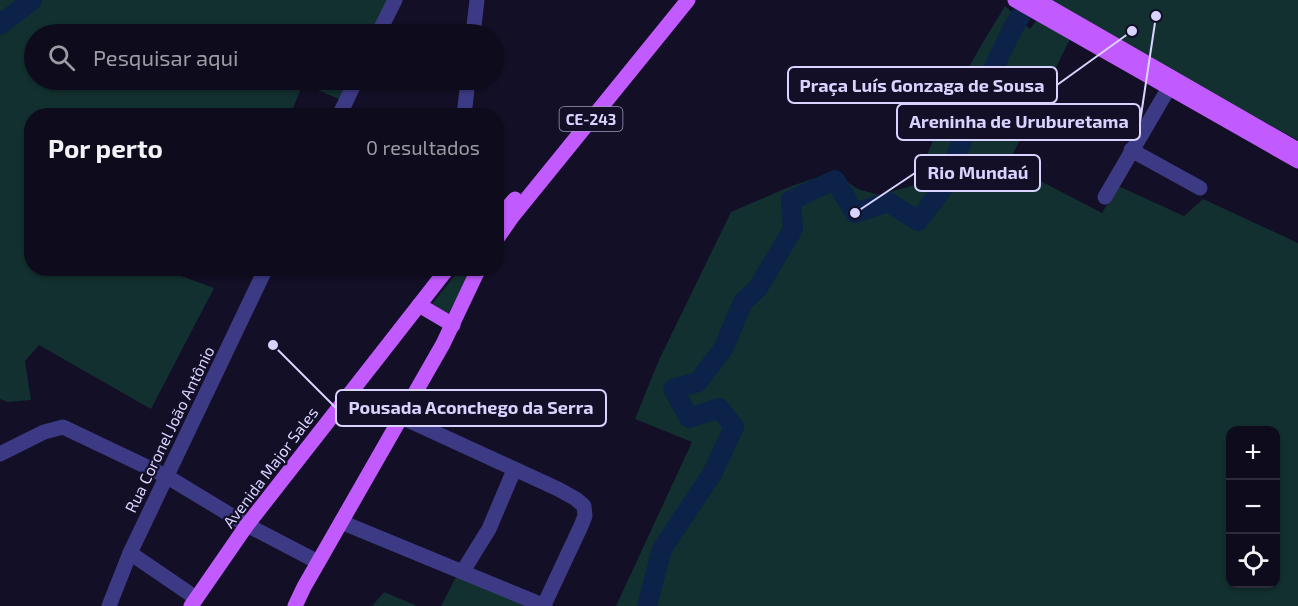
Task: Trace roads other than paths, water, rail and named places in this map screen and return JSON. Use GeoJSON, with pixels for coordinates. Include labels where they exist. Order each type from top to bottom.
{"type":"FeatureCollection","features":[{"type":"Feature","properties":{"kind":"main road","name":"CE-243"},"geometry":{"type":"LineString","coordinates":[[504,228],[561,148],[675,0]]}},
{"type":"Feature","properties":{"kind":"main road","name":"CE-243"},"geometry":{"type":"LineString","coordinates":[[504,211],[688,0]]}},
{"type":"Feature","properties":{"kind":"main road"},"geometry":{"type":"LineString","coordinates":[[1015,0],[1040,6],[1236,121],[1298,161]]}},
{"type":"Feature","properties":{"kind":"main road"},"geometry":{"type":"LineString","coordinates":[[1236,121],[1298,150]]}},
{"type":"Feature","properties":{"kind":"main road","name":"Avenida Major Sales"},"geometry":{"type":"LineString","coordinates":[[193,602],[247,525],[441,276]]}},
{"type":"Feature","properties":{"kind":"main road"},"geometry":{"type":"LineString","coordinates":[[295,606],[453,325],[475,276]]}},
{"type":"Feature","properties":{"kind":"main road"},"geometry":{"type":"LineString","coordinates":[[419,305],[453,325]]}},
{"type":"Feature","properties":{"kind":"main road"},"geometry":{"type":"LineString","coordinates":[[302,606],[315,579],[314,569]]}},
{"type":"Feature","properties":{"kind":"street"},"geometry":{"type":"LineString","coordinates":[[383,24],[395,0]]}},
{"type":"Feature","properties":{"kind":"street"},"geometry":{"type":"LineString","coordinates":[[474,24],[477,0]]}},
{"type":"Feature","properties":{"kind":"street"},"geometry":{"type":"LineString","coordinates":[[1105,197],[1171,84]]}},
{"type":"Feature","properties":{"kind":"street"},"geometry":{"type":"LineString","coordinates":[[343,108],[351,90]]}},
{"type":"Feature","properties":{"kind":"street"},"geometry":{"type":"LineString","coordinates":[[465,108],[467,90]]}},
{"type":"Feature","properties":{"kind":"street"},"geometry":{"type":"LineString","coordinates":[[1131,150],[1200,188]]}},
{"type":"Feature","properties":{"kind":"street","name":"Rua Coronel João Antônio"},"geometry":{"type":"LineString","coordinates":[[109,606],[130,553],[262,276]]}},
{"type":"Feature","properties":{"kind":"street"},"geometry":{"type":"LineString","coordinates":[[341,522],[545,606],[585,516],[584,506],[558,489],[402,417]]}},
{"type":"Feature","properties":{"kind":"street"},"geometry":{"type":"LineString","coordinates":[[0,454],[44,432],[63,427],[166,476],[314,569]]}},
{"type":"Feature","properties":{"kind":"street"},"geometry":{"type":"LineString","coordinates":[[463,571],[489,529],[514,470]]}},
{"type":"Feature","properties":{"kind":"street"},"geometry":{"type":"LineString","coordinates":[[130,553],[193,602]]}},
{"type":"Feature","properties":{"kind":"waterway"},"geometry":{"type":"LineString","coordinates":[[0,25],[32,0]]}},
{"type":"Feature","properties":{"kind":"waterway"},"geometry":{"type":"LineString","coordinates":[[647,606],[662,549],[712,474],[734,427],[719,408],[689,418],[673,389],[698,382],[723,349],[743,302],[758,288],[793,229],[791,200],[835,180],[855,213],[888,202],[918,221],[946,184],[973,110],[1014,26],[1031,0]]}},
{"type":"Feature","properties":{"kind":"place","name":"Areninha de Uruburetama"},"geometry":{"type":"Point","coordinates":[1156,16]}},
{"type":"Feature","properties":{"kind":"place","name":"Praça Luís Gonzaga de Sousa"},"geometry":{"type":"Point","coordinates":[1132,31]}},
{"type":"Feature","properties":{"kind":"place","name":"Rio Mundaú"},"geometry":{"type":"Point","coordinates":[855,213]}},
{"type":"Feature","properties":{"kind":"place","name":"Pousada Aconchego da Serra"},"geometry":{"type":"Point","coordinates":[273,345]}}]}
